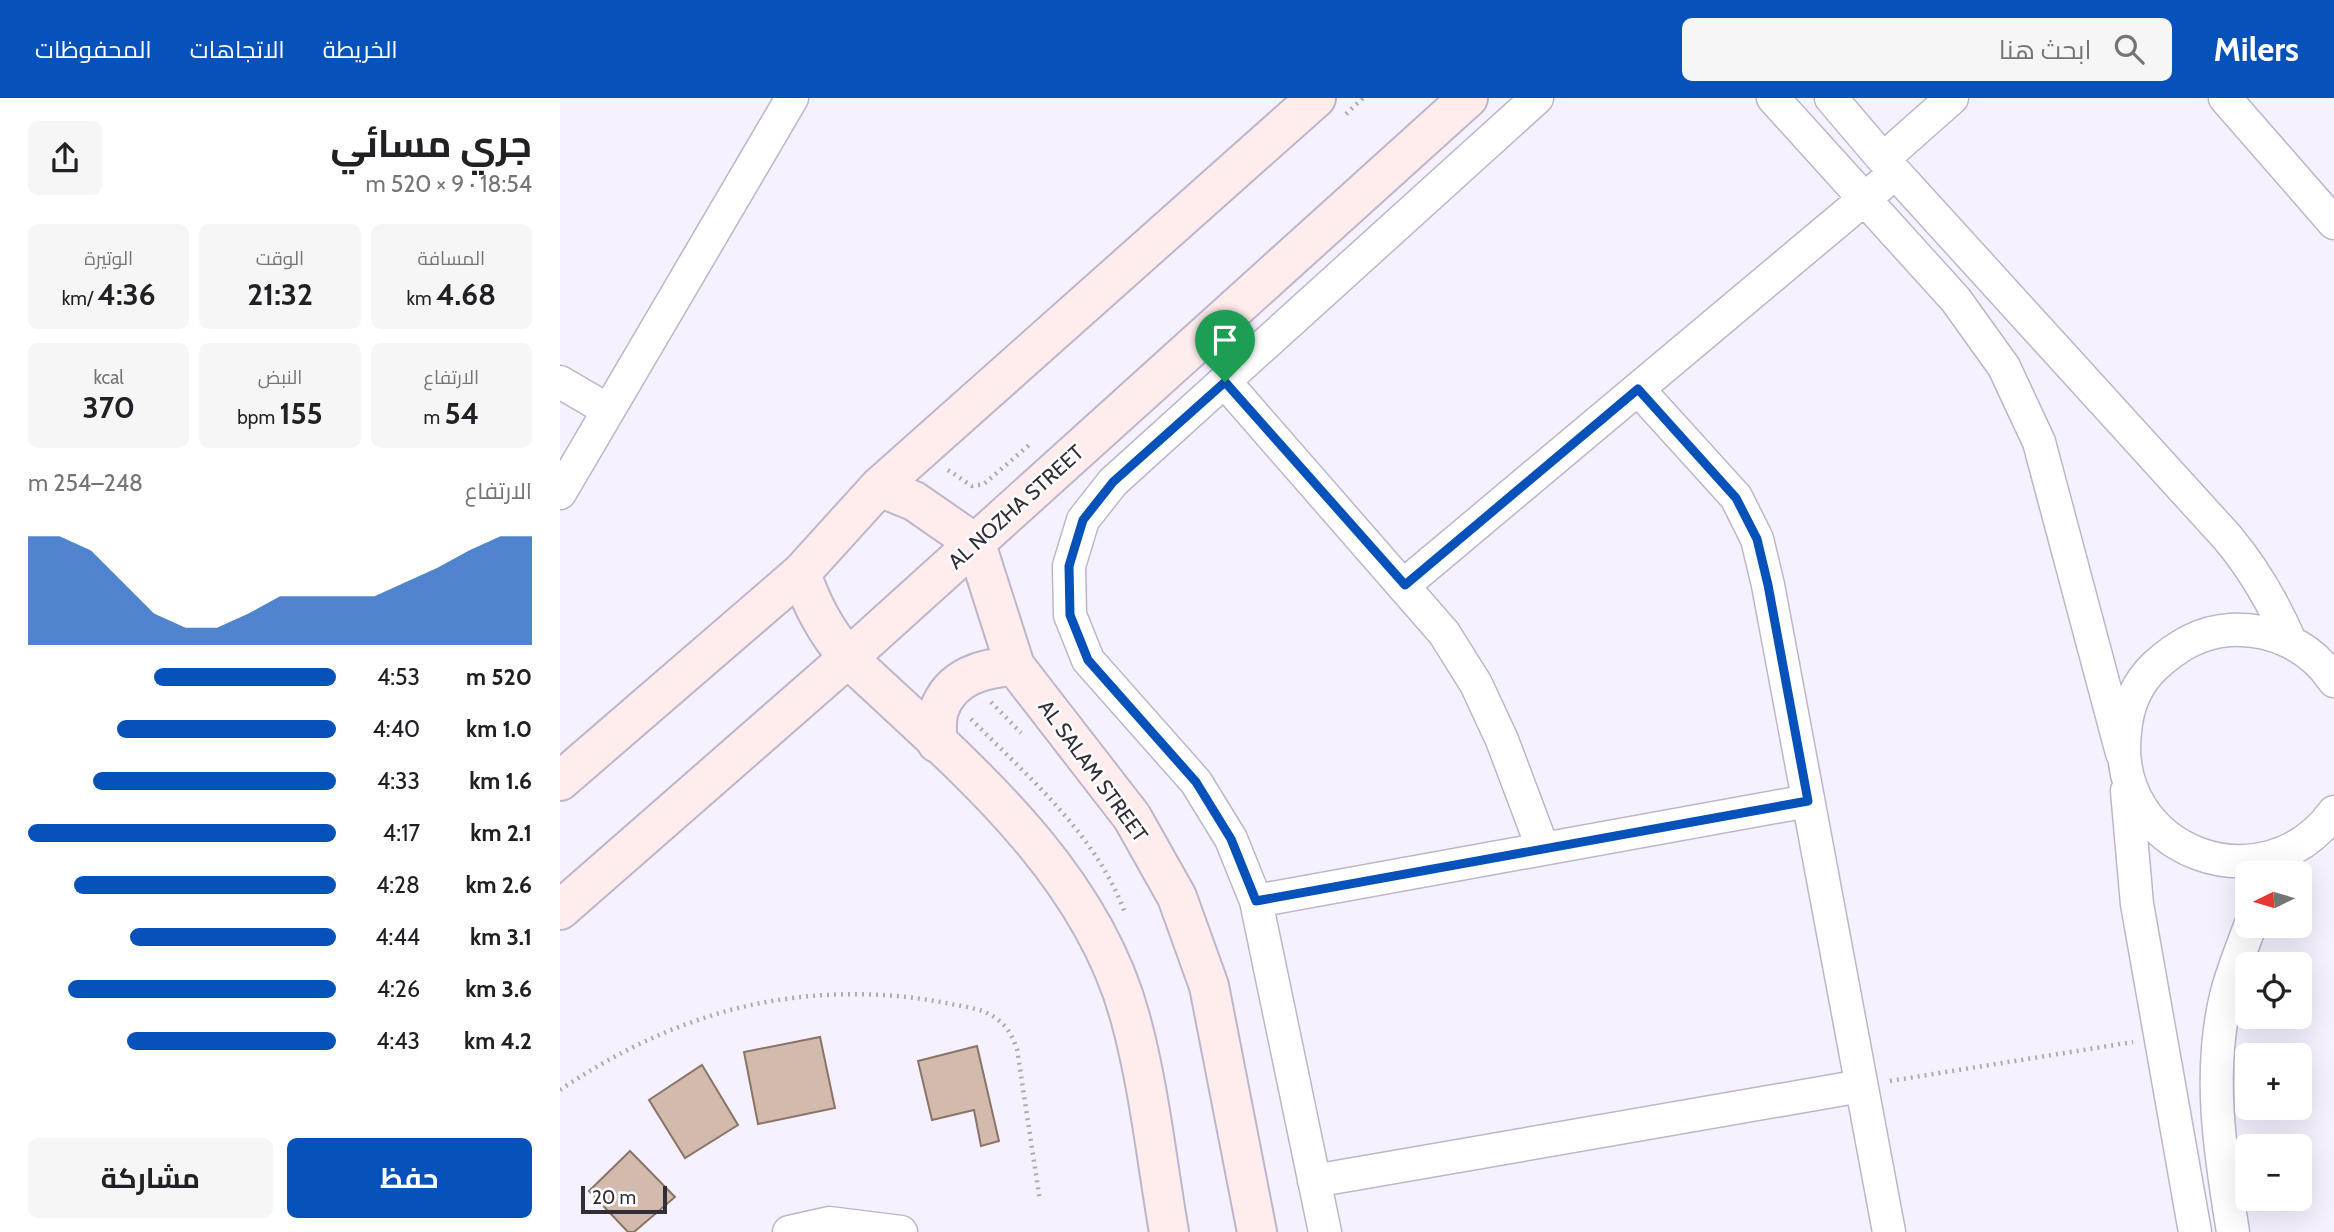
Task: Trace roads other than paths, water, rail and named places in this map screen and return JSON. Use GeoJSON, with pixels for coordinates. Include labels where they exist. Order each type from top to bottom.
{"type":"FeatureCollection","features":[{"type":"Feature","properties":{"kind":"main road","name":"AL NOZHA STREET"},"geometry":{"type":"LineString","coordinates":[[560,910],[976,544],[1468,98]]}},
{"type":"Feature","properties":{"kind":"main road"},"geometry":{"type":"LineString","coordinates":[[560,781],[801,573],[879,487],[1329,107]]}},
{"type":"Feature","properties":{"kind":"main road"},"geometry":{"type":"LineString","coordinates":[[879,487],[914,501],[976,544]]}},
{"type":"Feature","properties":{"kind":"main road","name":"AL SALAM STREET"},"geometry":{"type":"LineString","coordinates":[[976,544],[1015,666],[1132,817],[1177,897],[1209,986],[1257,1232]]}},
{"type":"Feature","properties":{"kind":"main road"},"geometry":{"type":"LineString","coordinates":[[801,573],[811,604],[827,632],[848,658],[937,743],[1056,869],[1100,939],[1130,1017],[1169,1232]]}},
{"type":"Feature","properties":{"kind":"main road"},"geometry":{"type":"LineString","coordinates":[[937,743],[939,710],[956,683],[985,668],[1015,666]]}},
{"type":"Feature","properties":{"kind":"street"},"geometry":{"type":"LineString","coordinates":[[560,493],[792,98]]}},
{"type":"Feature","properties":{"kind":"street"},"geometry":{"type":"LineString","coordinates":[[1325,1232],[1256,901],[1231,839],[1196,782],[1088,660],[1070,615],[1069,566],[1083,520],[1113,482],[1536,98]]}},
{"type":"Feature","properties":{"kind":"street"},"geometry":{"type":"LineString","coordinates":[[1773,98],[1956,300],[2004,367],[2034,429],[2124,764],[2143,813],[2172,842],[2209,859],[2236,861]]}},
{"type":"Feature","properties":{"kind":"street"},"geometry":{"type":"LineString","coordinates":[[1831,98],[1889,166],[2227,537],[2253,568],[2293,642],[2325,667],[2334,681]]}},
{"type":"Feature","properties":{"kind":"street"},"geometry":{"type":"LineString","coordinates":[[1405,585],[1864,199],[1889,166],[1952,98]]}},
{"type":"Feature","properties":{"kind":"street"},"geometry":{"type":"LineString","coordinates":[[2225,98],[2334,223]]}},
{"type":"Feature","properties":{"kind":"street"},"geometry":{"type":"LineString","coordinates":[[560,382],[608,410]]}},
{"type":"Feature","properties":{"kind":"street"},"geometry":{"type":"LineString","coordinates":[[1225,382],[1405,585],[1444,633],[1476,684],[1502,740],[1542,849]]}},
{"type":"Feature","properties":{"kind":"street"},"geometry":{"type":"LineString","coordinates":[[1638,389],[1736,498],[1757,539],[1768,585],[1889,1232]]}},
{"type":"Feature","properties":{"kind":"street"},"geometry":{"type":"LineString","coordinates":[[2195,1232],[2137,904],[2124,764],[2127,712],[2145,676],[2174,648],[2211,632],[2251,629],[2293,642],[2334,648]]}},
{"type":"Feature","properties":{"kind":"street"},"geometry":{"type":"LineString","coordinates":[[1256,901],[1808,801]]}},
{"type":"Feature","properties":{"kind":"street"},"geometry":{"type":"LineString","coordinates":[[2284,861],[2334,812]]}},
{"type":"Feature","properties":{"kind":"street"},"geometry":{"type":"LineString","coordinates":[[2232,1232],[2219,1149],[2216,1071],[2227,993],[2246,938]]}},
{"type":"Feature","properties":{"kind":"street"},"geometry":{"type":"LineString","coordinates":[[1314,1181],[1861,1086]]}},
{"type":"Feature","properties":{"kind":"street"},"geometry":{"type":"LineString","coordinates":[[789,1232],[829,1223],[901,1232]]}}]}
